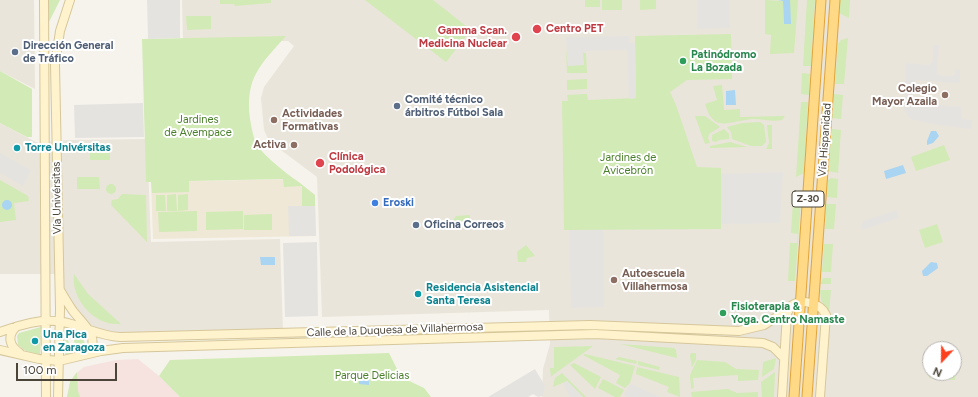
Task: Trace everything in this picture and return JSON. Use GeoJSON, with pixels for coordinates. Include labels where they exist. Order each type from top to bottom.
{"type":"FeatureCollection","features":[{"type":"Feature","properties":{"kind":"highway","name":"Vía Hispanidad"},"geometry":{"type":"LineString","coordinates":[[794,397],[821,0]]}},
{"type":"Feature","properties":{"kind":"highway","name":"Vía Hispanidad"},"geometry":{"type":"LineString","coordinates":[[807,397],[835,0]]}},
{"type":"Feature","properties":{"kind":"main road","name":"Vía Univérsitas"},"geometry":{"type":"LineString","coordinates":[[44,0],[46,397]]}},
{"type":"Feature","properties":{"kind":"main road","name":"Vía Univérsitas"},"geometry":{"type":"LineString","coordinates":[[58,397],[60,322],[55,65],[60,31],[70,0]]}},
{"type":"Feature","properties":{"kind":"main road"},"geometry":{"type":"LineString","coordinates":[[59,288],[73,311],[90,331],[93,344],[89,353]]}},
{"type":"Feature","properties":{"kind":"main road"},"geometry":{"type":"LineString","coordinates":[[782,397],[788,309],[793,304],[800,302],[814,304],[823,310],[826,319],[820,397]]}},
{"type":"Feature","properties":{"kind":"main road","name":"Calle de la Duquesa de Villahermosa"},"geometry":{"type":"LineString","coordinates":[[0,332],[46,321],[60,322],[120,338],[590,325],[739,331],[764,325],[788,309]]}},
{"type":"Feature","properties":{"kind":"main road"},"geometry":{"type":"LineString","coordinates":[[16,327],[11,333],[10,340],[12,346],[20,354]]}},
{"type":"Feature","properties":{"kind":"main road","name":"Calle de la Duquesa de Villahermosa"},"geometry":{"type":"LineString","coordinates":[[0,350],[46,360],[59,360],[89,353],[123,348],[602,334],[763,343],[773,347],[784,358]]}},
{"type":"Feature","properties":{"kind":"shaded area"},"geometry":{"type":"Polygon","coordinates":[[[0,0],[34,0],[35,89],[0,71],[0,0]]]}},
{"type":"Feature","properties":{"kind":"shaded area"},"geometry":{"type":"Polygon","coordinates":[[[147,0],[180,0],[180,38],[148,39],[147,0]]]}},
{"type":"Feature","properties":{"kind":"shaded area"},"geometry":{"type":"Polygon","coordinates":[[[182,0],[978,0],[978,397],[542,397],[543,369],[550,344],[549,310],[322,317],[317,177],[269,141],[264,130],[261,98],[264,87],[294,46],[288,41],[183,42],[182,0]]]}},
{"type":"Feature","properties":{"kind":"shaded area"},"geometry":{"type":"Polygon","coordinates":[[[697,0],[730,0],[730,28],[697,29],[697,0]]]}},
{"type":"Feature","properties":{"kind":"shaded area"},"geometry":{"type":"Polygon","coordinates":[[[629,36],[629,43],[635,43],[636,98],[629,99],[627,50],[586,51],[583,53],[584,65],[568,66],[566,37],[629,36]]]}},
{"type":"Feature","properties":{"kind":"shaded area"},"geometry":{"type":"Polygon","coordinates":[[[933,45],[939,45],[937,74],[942,76],[953,76],[955,74],[955,69],[960,70],[960,81],[957,83],[916,80],[913,86],[912,106],[918,108],[919,104],[961,107],[962,119],[972,120],[971,129],[938,125],[910,119],[904,109],[906,63],[929,65],[933,61],[933,45]]]}},
{"type":"Feature","properties":{"kind":"shaded area"},"geometry":{"type":"Polygon","coordinates":[[[143,103],[144,137],[75,138],[74,105],[143,103]]]}},
{"type":"Feature","properties":{"kind":"shaded area"},"geometry":{"type":"Polygon","coordinates":[[[0,123],[38,143],[69,140],[147,139],[151,242],[280,239],[283,333],[159,336],[90,332],[68,304],[59,274],[0,274],[0,123]]]}},
{"type":"Feature","properties":{"kind":"shaded area"},"geometry":{"type":"Polygon","coordinates":[[[0,153],[31,170],[23,186],[0,173],[0,153]]]}},
{"type":"Feature","properties":{"kind":"shaded area"},"geometry":{"type":"Polygon","coordinates":[[[783,172],[780,223],[721,224],[721,174],[783,172]]]}},
{"type":"Feature","properties":{"kind":"shaded area"},"geometry":{"type":"Polygon","coordinates":[[[295,179],[315,195],[316,236],[153,239],[151,182],[295,179]]]}},
{"type":"Feature","properties":{"kind":"shaded area"},"geometry":{"type":"Polygon","coordinates":[[[288,206],[315,206],[316,236],[289,236],[288,206]]]}},
{"type":"Feature","properties":{"kind":"shaded area"},"geometry":{"type":"Polygon","coordinates":[[[897,210],[899,218],[862,230],[861,227],[863,221],[897,210]]]}},
{"type":"Feature","properties":{"kind":"shaded area"},"geometry":{"type":"Polygon","coordinates":[[[569,230],[603,230],[604,307],[571,308],[569,230]]]}},
{"type":"Feature","properties":{"kind":"shaded area"},"geometry":{"type":"Polygon","coordinates":[[[317,242],[318,316],[285,317],[283,243],[317,242]]]}},
{"type":"Feature","properties":{"kind":"shaded area"},"geometry":{"type":"Polygon","coordinates":[[[138,359],[159,376],[180,397],[67,397],[70,382],[75,374],[84,367],[116,360],[138,359]]]}},
{"type":"Feature","properties":{"kind":"shaded area"},"geometry":{"type":"Polygon","coordinates":[[[535,369],[545,386],[543,396],[538,397],[533,394],[528,397],[488,397],[535,369]]]}},
{"type":"Feature","properties":{"kind":"shaded area"},"geometry":{"type":"Polygon","coordinates":[[[567,381],[583,397],[570,397],[563,383],[567,381]]]}},
{"type":"Feature","properties":{"kind":"shaded area"},"geometry":{"type":"Polygon","coordinates":[[[631,384],[660,397],[627,397],[624,395],[631,384]]]}},
{"type":"Feature","properties":{"kind":"green space"},"geometry":{"type":"Polygon","coordinates":[[[49,0],[60,0],[49,22],[48,20],[49,0]]]}},
{"type":"Feature","properties":{"kind":"green space"},"geometry":{"type":"Polygon","coordinates":[[[220,0],[271,0],[271,3],[235,6],[234,4],[220,4],[220,0]]]}},
{"type":"Feature","properties":{"kind":"green space"},"geometry":{"type":"Polygon","coordinates":[[[365,0],[433,0],[471,30],[446,62],[365,0]]]}},
{"type":"Feature","properties":{"kind":"green space"},"geometry":{"type":"Polygon","coordinates":[[[585,0],[600,0],[600,7],[585,7],[585,0]]]}},
{"type":"Feature","properties":{"kind":"green space"},"geometry":{"type":"Polygon","coordinates":[[[602,0],[622,0],[622,10],[602,10],[602,0]]]}},
{"type":"Feature","properties":{"kind":"green space"},"geometry":{"type":"Polygon","coordinates":[[[640,0],[656,0],[656,9],[640,10],[640,0]]]}},
{"type":"Feature","properties":{"kind":"green space"},"geometry":{"type":"Polygon","coordinates":[[[765,0],[783,1],[784,24],[790,24],[790,0],[798,0],[794,53],[770,54],[771,35],[765,34],[765,0]]]}},
{"type":"Feature","properties":{"kind":"green space"},"geometry":{"type":"Polygon","coordinates":[[[807,0],[815,0],[811,66],[803,66],[807,0]]]}},
{"type":"Feature","properties":{"kind":"green space"},"geometry":{"type":"Polygon","coordinates":[[[840,0],[850,0],[849,18],[839,13],[840,0]]]}},
{"type":"Feature","properties":{"kind":"green space"},"geometry":{"type":"Polygon","coordinates":[[[186,16],[211,16],[211,29],[187,30],[186,16]]]}},
{"type":"Feature","properties":{"kind":"green space","name":"Jardines de Avicebrón"},"geometry":{"type":"Polygon","coordinates":[[[731,34],[732,79],[687,80],[670,92],[676,105],[697,167],[721,168],[721,229],[564,230],[562,101],[568,101],[567,95],[587,94],[588,100],[636,98],[635,36],[731,34]]]}},
{"type":"Feature","properties":{"kind":"green space","name":"Jardines de Avempace"},"geometry":{"type":"Polygon","coordinates":[[[286,36],[262,64],[252,82],[249,105],[250,119],[254,138],[259,148],[279,167],[315,195],[315,206],[302,206],[302,186],[284,187],[283,179],[189,181],[189,192],[152,193],[151,182],[146,182],[142,39],[286,36]]]}},
{"type":"Feature","properties":{"kind":"green space"},"geometry":{"type":"Polygon","coordinates":[[[848,38],[844,84],[835,84],[838,44],[841,40],[848,38]]]}},
{"type":"Feature","properties":{"kind":"green space"},"geometry":{"type":"Polygon","coordinates":[[[566,48],[568,66],[583,53],[586,53],[587,73],[567,73],[566,48]]]}},
{"type":"Feature","properties":{"kind":"green space"},"geometry":{"type":"Polygon","coordinates":[[[0,71],[32,89],[32,137],[27,137],[0,123],[0,71]]]}},
{"type":"Feature","properties":{"kind":"green space"},"geometry":{"type":"Polygon","coordinates":[[[802,73],[810,74],[809,95],[801,94],[802,73]]]}},
{"type":"Feature","properties":{"kind":"green space"},"geometry":{"type":"Polygon","coordinates":[[[587,79],[587,89],[567,90],[567,80],[587,79]]]}},
{"type":"Feature","properties":{"kind":"green space"},"geometry":{"type":"Polygon","coordinates":[[[722,85],[724,110],[740,109],[740,117],[785,116],[782,120],[778,121],[754,119],[724,124],[718,123],[713,120],[705,104],[717,100],[713,86],[722,85]]]}},
{"type":"Feature","properties":{"kind":"green space"},"geometry":{"type":"Polygon","coordinates":[[[834,94],[843,95],[841,119],[832,118],[834,94]]]}},
{"type":"Feature","properties":{"kind":"green space"},"geometry":{"type":"Polygon","coordinates":[[[801,102],[808,102],[804,173],[796,177],[801,102]]]}},
{"type":"Feature","properties":{"kind":"green space"},"geometry":{"type":"Polygon","coordinates":[[[695,116],[705,116],[720,127],[709,134],[708,138],[710,143],[705,144],[695,116]]]}},
{"type":"Feature","properties":{"kind":"green space"},"geometry":{"type":"Polygon","coordinates":[[[760,122],[764,125],[766,142],[762,146],[751,146],[732,139],[731,132],[727,127],[742,123],[760,122]]]}},
{"type":"Feature","properties":{"kind":"green space"},"geometry":{"type":"Polygon","coordinates":[[[767,125],[772,125],[772,149],[766,149],[769,143],[767,125]]]}},
{"type":"Feature","properties":{"kind":"green space"},"geometry":{"type":"Polygon","coordinates":[[[724,129],[729,134],[729,139],[719,140],[716,142],[712,141],[712,135],[724,129]]]}},
{"type":"Feature","properties":{"kind":"green space"},"geometry":{"type":"Polygon","coordinates":[[[832,129],[841,130],[838,173],[828,171],[832,129]]]}},
{"type":"Feature","properties":{"kind":"green space"},"geometry":{"type":"Polygon","coordinates":[[[730,142],[747,147],[710,148],[710,146],[730,142]]]}},
{"type":"Feature","properties":{"kind":"green space"},"geometry":{"type":"Polygon","coordinates":[[[944,145],[950,160],[916,171],[911,157],[944,145]]]}},
{"type":"Feature","properties":{"kind":"green space"},"geometry":{"type":"Polygon","coordinates":[[[90,146],[110,146],[110,160],[90,160],[90,146]]]}},
{"type":"Feature","properties":{"kind":"green space"},"geometry":{"type":"Polygon","coordinates":[[[77,177],[99,177],[100,189],[77,189],[77,177]]]}},
{"type":"Feature","properties":{"kind":"green space"},"geometry":{"type":"Polygon","coordinates":[[[831,178],[838,179],[837,198],[827,197],[828,180],[831,178]]]}},
{"type":"Feature","properties":{"kind":"green space"},"geometry":{"type":"Polygon","coordinates":[[[0,180],[28,196],[29,201],[14,203],[16,220],[0,222],[0,180]]]}},
{"type":"Feature","properties":{"kind":"green space"},"geometry":{"type":"Polygon","coordinates":[[[109,184],[113,184],[115,185],[115,193],[109,194],[106,191],[106,187],[109,184]]]}},
{"type":"Feature","properties":{"kind":"green space"},"geometry":{"type":"Polygon","coordinates":[[[122,194],[146,195],[147,242],[111,205],[112,200],[118,199],[122,194]]]}},
{"type":"Feature","properties":{"kind":"green space"},"geometry":{"type":"Polygon","coordinates":[[[176,194],[177,211],[167,211],[167,195],[176,194]]]}},
{"type":"Feature","properties":{"kind":"green space"},"geometry":{"type":"Polygon","coordinates":[[[188,194],[188,210],[178,211],[178,195],[188,194]]]}},
{"type":"Feature","properties":{"kind":"green space"},"geometry":{"type":"Polygon","coordinates":[[[156,195],[165,195],[166,211],[156,211],[156,195]]]}},
{"type":"Feature","properties":{"kind":"green space"},"geometry":{"type":"Polygon","coordinates":[[[793,201],[801,201],[795,281],[788,281],[790,243],[797,243],[798,234],[791,233],[793,201]]]}},
{"type":"Feature","properties":{"kind":"green space"},"geometry":{"type":"Polygon","coordinates":[[[826,204],[836,204],[834,229],[825,229],[826,204]]]}},
{"type":"Feature","properties":{"kind":"green space"},"geometry":{"type":"Polygon","coordinates":[[[197,211],[197,231],[159,232],[158,212],[197,211]]]}},
{"type":"Feature","properties":{"kind":"green space"},"geometry":{"type":"Polygon","coordinates":[[[243,211],[243,229],[206,230],[206,212],[243,211]]]}},
{"type":"Feature","properties":{"kind":"green space"},"geometry":{"type":"Polygon","coordinates":[[[272,214],[272,230],[244,230],[244,215],[272,214]]]}},
{"type":"Feature","properties":{"kind":"green space"},"geometry":{"type":"Polygon","coordinates":[[[470,215],[470,221],[452,222],[456,216],[470,215]]]}},
{"type":"Feature","properties":{"kind":"green space"},"geometry":{"type":"Polygon","coordinates":[[[937,224],[943,242],[925,248],[919,230],[937,224]]]}},
{"type":"Feature","properties":{"kind":"green space"},"geometry":{"type":"Polygon","coordinates":[[[824,244],[833,244],[831,272],[822,272],[824,244]]]}},
{"type":"Feature","properties":{"kind":"green space"},"geometry":{"type":"Polygon","coordinates":[[[526,245],[535,256],[527,258],[526,262],[518,262],[517,252],[526,245]]]}},
{"type":"Feature","properties":{"kind":"green space"},"geometry":{"type":"Polygon","coordinates":[[[74,274],[88,294],[121,324],[111,324],[98,319],[86,309],[75,289],[74,274]]]}},
{"type":"Feature","properties":{"kind":"green space"},"geometry":{"type":"Polygon","coordinates":[[[823,278],[831,278],[831,284],[820,284],[823,278]]]}},
{"type":"Feature","properties":{"kind":"green space"},"geometry":{"type":"Polygon","coordinates":[[[820,290],[831,290],[829,312],[821,300],[820,290]]]}},
{"type":"Feature","properties":{"kind":"green space"},"geometry":{"type":"Polygon","coordinates":[[[41,327],[40,355],[26,351],[18,345],[17,336],[19,333],[41,327]]]}},
{"type":"Feature","properties":{"kind":"green space"},"geometry":{"type":"Polygon","coordinates":[[[71,331],[83,338],[86,347],[84,351],[78,354],[71,331]]]}},
{"type":"Feature","properties":{"kind":"green space"},"geometry":{"type":"Polygon","coordinates":[[[65,333],[73,353],[65,355],[65,333]]]}},
{"type":"Feature","properties":{"kind":"green space"},"geometry":{"type":"Polygon","coordinates":[[[620,344],[674,348],[676,350],[677,358],[620,344]]]}},
{"type":"Feature","properties":{"kind":"green space"},"geometry":{"type":"Polygon","coordinates":[[[593,346],[551,377],[550,368],[554,368],[554,347],[593,346]]]}},
{"type":"Feature","properties":{"kind":"green space","name":"Parque Delicias"},"geometry":{"type":"Polygon","coordinates":[[[389,353],[401,377],[424,388],[431,397],[180,397],[159,376],[170,360],[389,353]]]}},
{"type":"Feature","properties":{"kind":"green space"},"geometry":{"type":"Polygon","coordinates":[[[691,353],[696,353],[696,360],[692,367],[690,356],[691,353]]]}},
{"type":"Feature","properties":{"kind":"green space"},"geometry":{"type":"Polygon","coordinates":[[[585,354],[635,366],[630,383],[625,388],[616,383],[620,375],[583,355],[585,354]]]}},
{"type":"Feature","properties":{"kind":"green space"},"geometry":{"type":"Polygon","coordinates":[[[619,357],[637,361],[636,364],[615,359],[619,357]]]}},
{"type":"Feature","properties":{"kind":"green space"},"geometry":{"type":"Polygon","coordinates":[[[776,358],[774,369],[762,377],[763,362],[776,358]]]}},
{"type":"Feature","properties":{"kind":"green space"},"geometry":{"type":"Polygon","coordinates":[[[697,360],[725,362],[736,369],[759,370],[758,380],[738,381],[738,375],[693,378],[694,388],[691,389],[690,375],[697,360]]]}},
{"type":"Feature","properties":{"kind":"green space"},"geometry":{"type":"Polygon","coordinates":[[[638,361],[660,367],[659,370],[638,365],[638,361]]]}},
{"type":"Feature","properties":{"kind":"green space"},"geometry":{"type":"Polygon","coordinates":[[[574,363],[601,377],[595,389],[570,365],[574,363]]]}},
{"type":"Feature","properties":{"kind":"green space"},"geometry":{"type":"Polygon","coordinates":[[[637,367],[679,377],[680,397],[667,392],[669,387],[636,374],[637,367]]]}},
{"type":"Feature","properties":{"kind":"green space"},"geometry":{"type":"Polygon","coordinates":[[[77,372],[78,391],[80,397],[67,397],[70,382],[77,372]]]}},
{"type":"Feature","properties":{"kind":"green space"},"geometry":{"type":"Polygon","coordinates":[[[775,372],[774,397],[762,397],[761,382],[775,372]]]}},
{"type":"Feature","properties":{"kind":"green space"},"geometry":{"type":"Polygon","coordinates":[[[562,373],[586,397],[583,397],[567,381],[553,387],[555,378],[562,373]]]}},
{"type":"Feature","properties":{"kind":"green space"},"geometry":{"type":"Polygon","coordinates":[[[603,379],[624,390],[620,397],[615,397],[598,388],[603,379]]]}},
{"type":"Feature","properties":{"kind":"green space"},"geometry":{"type":"Polygon","coordinates":[[[728,389],[737,393],[758,392],[758,397],[692,397],[691,392],[728,389]]]}},
{"type":"Feature","properties":{"kind":"water"},"geometry":{"type":"Polygon","coordinates":[[[778,0],[790,0],[791,24],[784,24],[783,1],[778,0]]]}},
{"type":"Feature","properties":{"kind":"water"},"geometry":{"type":"Polygon","coordinates":[[[735,90],[736,105],[726,105],[726,91],[735,90]]]}},
{"type":"Feature","properties":{"kind":"water"},"geometry":{"type":"Polygon","coordinates":[[[931,131],[936,131],[939,136],[933,143],[927,145],[927,141],[931,131]]]}},
{"type":"Feature","properties":{"kind":"water"},"geometry":{"type":"Polygon","coordinates":[[[903,165],[906,173],[886,179],[884,171],[903,165]]]}},
{"type":"Feature","properties":{"kind":"water"},"geometry":{"type":"Polygon","coordinates":[[[5,200],[9,200],[11,201],[11,209],[5,210],[2,207],[2,203],[5,200]]]}},
{"type":"Feature","properties":{"kind":"water"},"geometry":{"type":"Polygon","coordinates":[[[260,257],[275,257],[275,265],[261,265],[260,257]]]}},
{"type":"Feature","properties":{"kind":"water"},"geometry":{"type":"Polygon","coordinates":[[[931,262],[937,263],[938,268],[927,276],[923,276],[922,271],[931,262]]]}},
{"type":"Feature","properties":{"kind":"water"},"geometry":{"type":"Polygon","coordinates":[[[359,375],[369,375],[369,385],[359,384],[359,375]]]}},
{"type":"Feature","properties":{"kind":"place","name":"Centro PET"},"geometry":{"type":"Point","coordinates":[537,29]}},
{"type":"Feature","properties":{"kind":"place","name":"Gamma Scan. Medicina Nuclear"},"geometry":{"type":"Point","coordinates":[516,37]}},
{"type":"Feature","properties":{"kind":"place","name":"Dirección General de Tráfico"},"geometry":{"type":"Point","coordinates":[15,52]}},
{"type":"Feature","properties":{"kind":"place","name":"Patinódromo La Bozada"},"geometry":{"type":"Point","coordinates":[683,61]}},
{"type":"Feature","properties":{"kind":"place","name":"Colegio Mayor Azaila"},"geometry":{"type":"Point","coordinates":[945,95]}},
{"type":"Feature","properties":{"kind":"place","name":"Comité técnico árbitros Fútbol Sala"},"geometry":{"type":"Point","coordinates":[397,106]}},
{"type":"Feature","properties":{"kind":"place","name":"Actividades Formativas"},"geometry":{"type":"Point","coordinates":[274,120]}},
{"type":"Feature","properties":{"kind":"place","name":"Activa"},"geometry":{"type":"Point","coordinates":[294,145]}},
{"type":"Feature","properties":{"kind":"place","name":"Torre Univérsitas"},"geometry":{"type":"Point","coordinates":[17,148]}},
{"type":"Feature","properties":{"kind":"place","name":"Clínica Podológica"},"geometry":{"type":"Point","coordinates":[320,163]}},
{"type":"Feature","properties":{"kind":"place","name":"Eroski"},"geometry":{"type":"Point","coordinates":[375,203]}},
{"type":"Feature","properties":{"kind":"place","name":"Oficina Correos"},"geometry":{"type":"Point","coordinates":[416,225]}},
{"type":"Feature","properties":{"kind":"place","name":"Autoescuela Villahermosa"},"geometry":{"type":"Point","coordinates":[614,280]}},
{"type":"Feature","properties":{"kind":"place","name":"Residencia Asistencial Santa Teresa"},"geometry":{"type":"Point","coordinates":[418,294]}},
{"type":"Feature","properties":{"kind":"place","name":"Fisioterapia & Yoga. Centro Namaste"},"geometry":{"type":"Point","coordinates":[723,313]}},
{"type":"Feature","properties":{"kind":"place","name":"Una Pica en Zaragoza"},"geometry":{"type":"Point","coordinates":[35,341]}}]}
